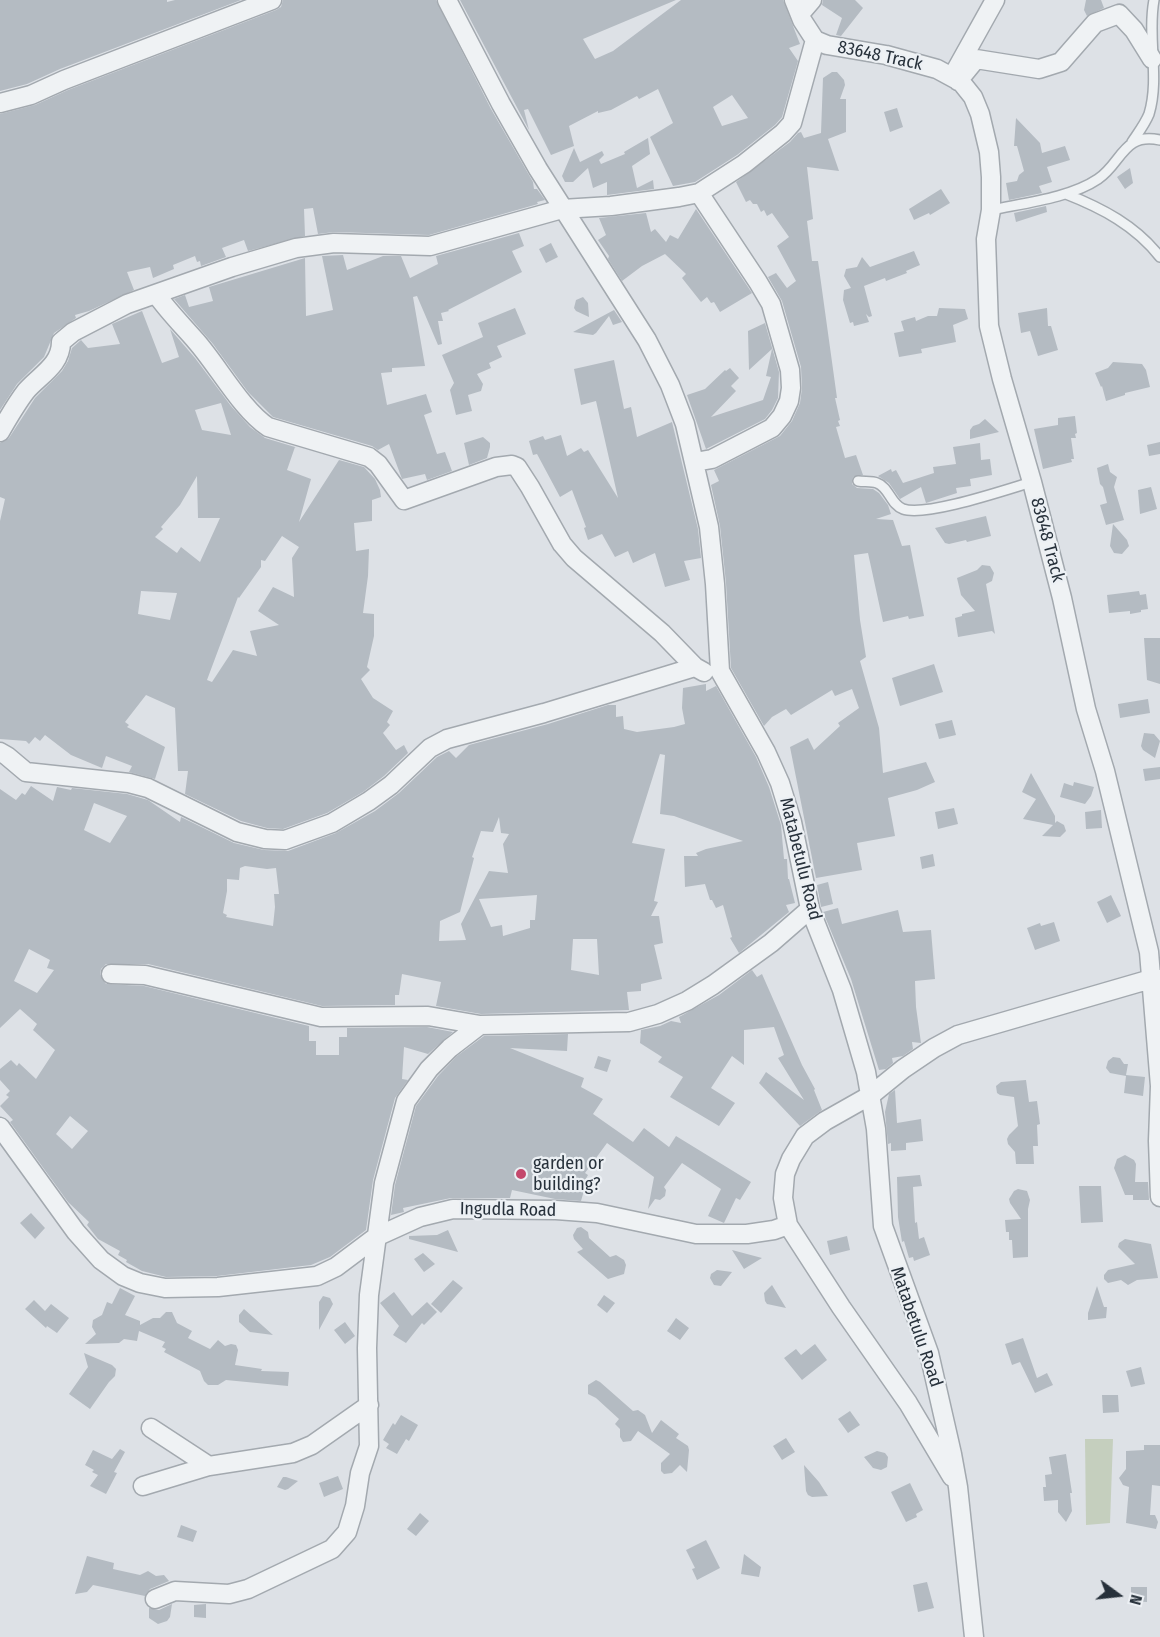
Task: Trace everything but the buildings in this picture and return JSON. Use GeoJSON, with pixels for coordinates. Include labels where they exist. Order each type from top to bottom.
{"type":"FeatureCollection","features":[{"type":"Feature","properties":{"kind":"street"},"geometry":{"type":"LineString","coordinates":[[0,103],[32,95],[64,80],[272,0]]}},
{"type":"Feature","properties":{"kind":"street","name":"Matabetulu Road"},"geometry":{"type":"LineString","coordinates":[[447,0],[501,104],[562,209],[647,340],[678,405],[695,462],[713,553],[720,671],[766,752],[780,783],[792,822],[810,909],[842,990],[871,1095],[883,1226],[929,1353],[958,1487],[974,1637]]}},
{"type":"Feature","properties":{"kind":"street"},"geometry":{"type":"LineString","coordinates":[[956,79],[995,0]]}},
{"type":"Feature","properties":{"kind":"street","name":"83648 Track"},"geometry":{"type":"LineString","coordinates":[[803,7],[815,40],[844,49],[922,63],[956,79],[973,97],[985,133],[990,160],[991,210],[986,238],[989,326],[1062,598],[1086,709],[1117,817],[1155,979],[1160,1086],[1158,1153],[1160,1197]]}},
{"type":"Feature","properties":{"kind":"street"},"geometry":{"type":"LineString","coordinates":[[956,79],[976,59],[1039,69],[1061,62],[1095,23],[1119,14],[1134,30],[1152,59]]}},
{"type":"Feature","properties":{"kind":"street"},"geometry":{"type":"LineString","coordinates":[[0,432],[27,390],[50,368],[61,353],[61,342],[73,332],[117,309],[232,267],[296,248],[334,243],[430,246],[562,209],[611,206],[699,193],[744,164],[792,123],[815,40]]}},
{"type":"Feature","properties":{"kind":"street"},"geometry":{"type":"LineString","coordinates":[[695,462],[712,459],[772,428],[782,416],[789,401],[791,388],[790,369],[771,304],[759,282],[699,193]]}},
{"type":"Feature","properties":{"kind":"street"},"geometry":{"type":"LineString","coordinates":[[156,294],[172,316],[195,340],[254,418],[268,427],[291,435],[369,457],[378,464],[404,500],[496,467],[512,465],[517,467],[562,544],[574,558],[662,633],[695,667],[708,674],[720,671]]}},
{"type":"Feature","properties":{"kind":"street"},"geometry":{"type":"LineString","coordinates":[[0,752],[26,772],[129,783],[148,788],[237,832],[265,839],[285,840],[332,823],[369,801],[391,785],[430,748],[447,740],[695,667]]}},
{"type":"Feature","properties":{"kind":"street"},"geometry":{"type":"LineString","coordinates":[[111,974],[146,975],[321,1017],[428,1016],[480,1025],[629,1022],[658,1014],[687,1001],[713,985],[771,943],[810,909]]}},
{"type":"Feature","properties":{"kind":"street"},"geometry":{"type":"LineString","coordinates":[[958,1487],[908,1403],[841,1307],[788,1225],[783,1198],[785,1174],[805,1136],[825,1121],[871,1095],[934,1048],[958,1035],[1155,979]]}},
{"type":"Feature","properties":{"kind":"street"},"geometry":{"type":"LineString","coordinates":[[155,1599],[175,1591],[229,1594],[248,1589],[332,1549],[347,1532],[353,1519],[360,1473],[369,1446],[367,1337],[369,1294],[384,1182],[406,1101],[429,1069],[480,1025]]}},
{"type":"Feature","properties":{"kind":"street","name":"Ingudla Road"},"geometry":{"type":"LineString","coordinates":[[0,1127],[87,1246],[112,1268],[140,1283],[165,1288],[218,1287],[317,1276],[336,1268],[376,1237],[420,1217],[453,1209],[597,1213],[696,1234],[747,1234],[774,1230],[788,1225]]}},
{"type":"Feature","properties":{"kind":"street"},"geometry":{"type":"LineString","coordinates":[[143,1486],[209,1466],[281,1457],[303,1450],[369,1405]]}},
{"type":"Feature","properties":{"kind":"street"},"geometry":{"type":"LineString","coordinates":[[151,1428],[209,1466]]}},
{"type":"Feature","properties":{"kind":"lane"},"geometry":{"type":"LineString","coordinates":[[991,210],[1066,194],[1097,180],[1132,143],[1148,117],[1151,106],[1151,26],[1154,0]]}},
{"type":"Feature","properties":{"kind":"lane"},"geometry":{"type":"LineString","coordinates":[[1132,143],[1148,138],[1160,140]]}},
{"type":"Feature","properties":{"kind":"lane"},"geometry":{"type":"LineString","coordinates":[[1066,194],[1103,209],[1140,235],[1160,257]]}},
{"type":"Feature","properties":{"kind":"lane"},"geometry":{"type":"LineString","coordinates":[[858,481],[878,483],[888,492],[897,506],[919,511],[942,507],[1032,482]]}},
{"type":"Feature","properties":{"kind":"green space"},"geometry":{"type":"Polygon","coordinates":[[[1085,1439],[1113,1439],[1110,1523],[1086,1525],[1085,1439]]]}},
{"type":"Feature","properties":{"kind":"place","name":"garden or building?"},"geometry":{"type":"Point","coordinates":[521,1174]}}]}
